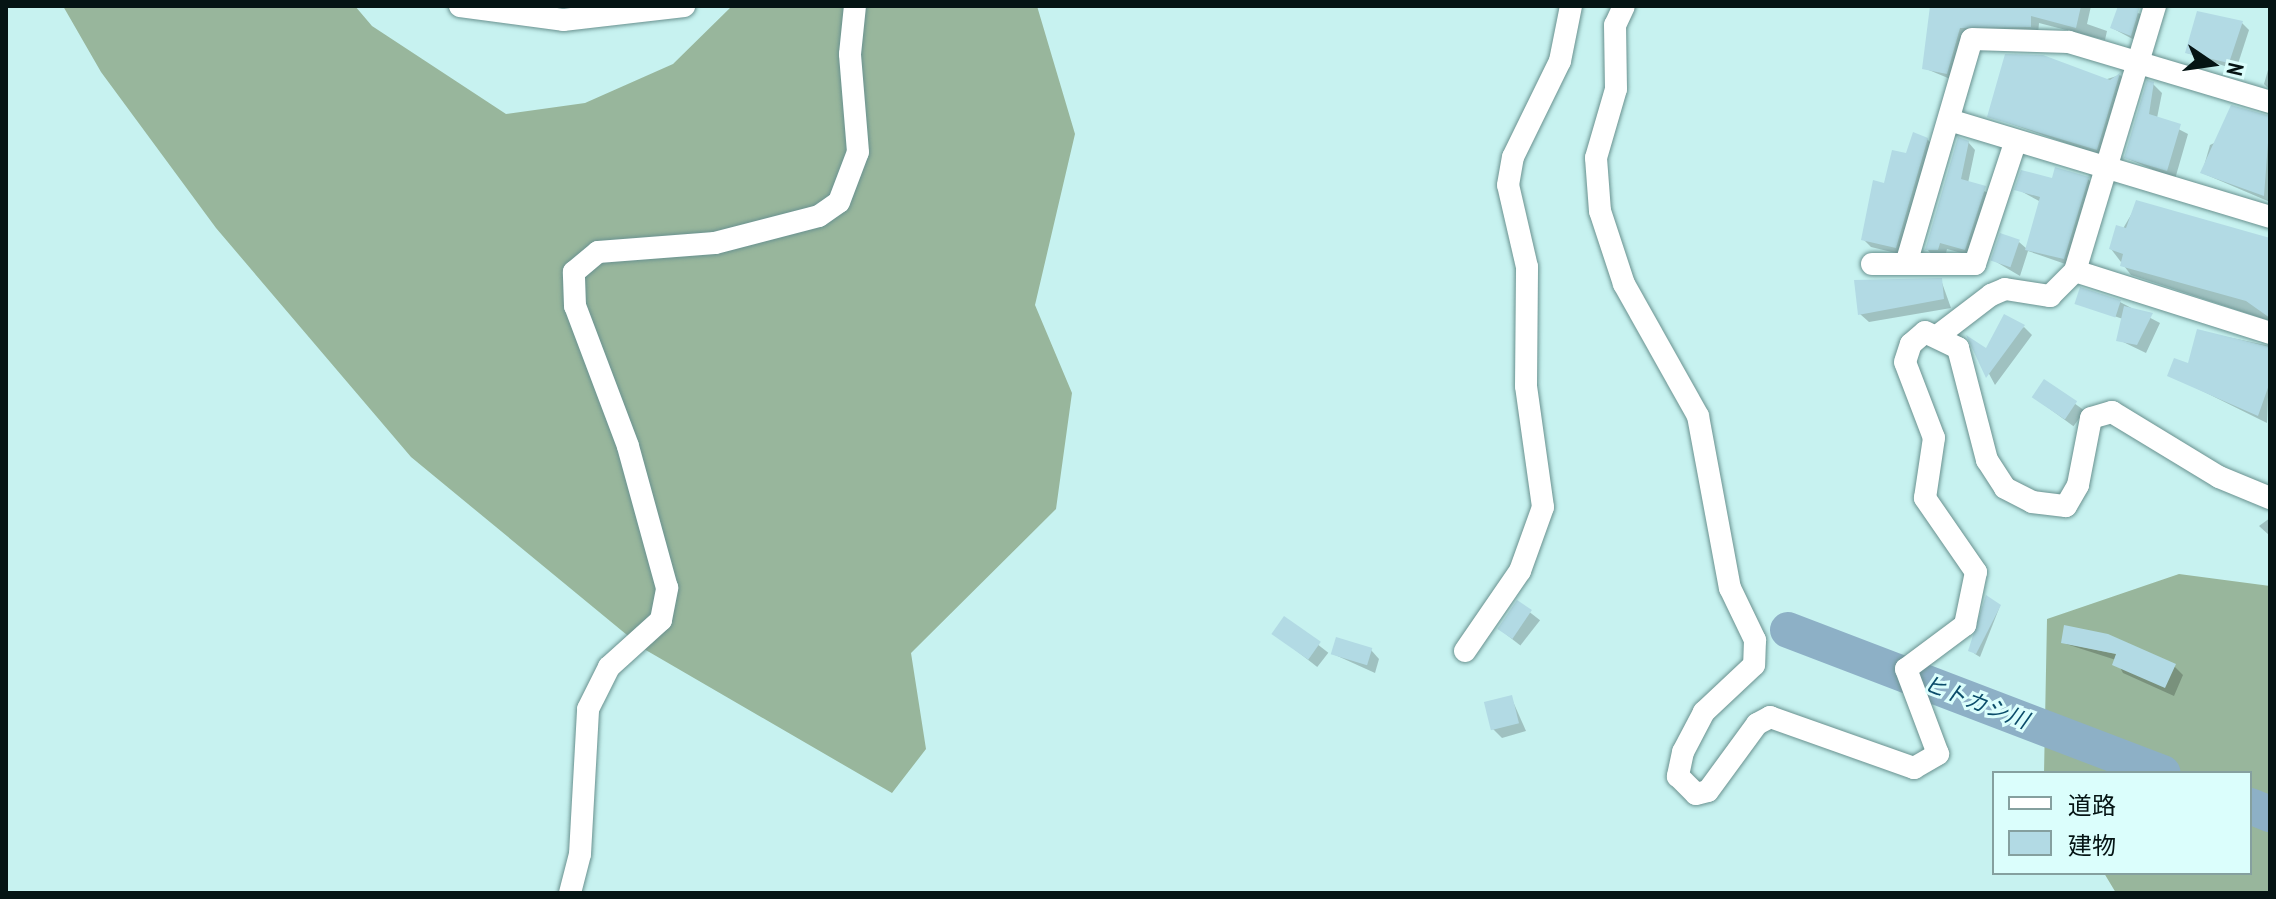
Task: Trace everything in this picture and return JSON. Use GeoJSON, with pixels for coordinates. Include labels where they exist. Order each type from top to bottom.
{"type":"FeatureCollection","features":[{"type":"Feature","properties":{"kind":"street"},"geometry":{"type":"LineString","coordinates":[[460,6],[563,20],[684,6]]}},
{"type":"Feature","properties":{"kind":"street"},"geometry":{"type":"LineString","coordinates":[[570,893],[580,854],[588,709],[609,667],[661,620],[667,588],[628,446],[575,306],[574,272],[598,252],[715,243],[819,216],[839,202],[858,152],[850,54],[855,6]]}},
{"type":"Feature","properties":{"kind":"street"},"geometry":{"type":"LineString","coordinates":[[1465,651],[1520,571],[1543,507],[1526,386],[1527,267],[1508,185],[1513,157],[1560,61],[1571,6]]}},
{"type":"Feature","properties":{"kind":"street"},"geometry":{"type":"LineString","coordinates":[[1624,6],[1615,25],[1616,89],[1596,158],[1600,211],[1624,284],[1698,416],[1730,588],[1755,640],[1754,665],[1704,712],[1683,752],[1678,776],[1696,794],[1708,791],[1757,724],[1770,717],[1914,768],[1938,754],[1906,669],[1965,625],[1976,572],[1925,498],[1934,438],[1907,378],[1911,344],[1925,332],[1940,334],[1958,348],[1987,460],[2005,488],[2032,502],[2066,506],[2078,485],[2091,418],[2112,412],[2219,477],[2270,498]]}},
{"type":"Feature","properties":{"kind":"street"},"geometry":{"type":"LineString","coordinates":[[1940,334],[1991,295],[2005,289],[2050,296],[2075,271],[2155,6]]}},
{"type":"Feature","properties":{"kind":"street"},"geometry":{"type":"LineString","coordinates":[[1906,264],[1972,39],[2069,42],[2270,102]]}},
{"type":"Feature","properties":{"kind":"street"},"geometry":{"type":"LineString","coordinates":[[1949,120],[2015,143],[2270,217]]}},
{"type":"Feature","properties":{"kind":"street"},"geometry":{"type":"LineString","coordinates":[[1872,264],[1975,264],[2015,143]]}},
{"type":"Feature","properties":{"kind":"street"},"geometry":{"type":"LineString","coordinates":[[2075,271],[2270,333]]}},
{"type":"Feature","properties":{"kind":"green space"},"geometry":{"type":"Polygon","coordinates":[[[63,6],[355,6],[372,26],[506,114],[585,103],[673,64],[732,6],[1037,6],[1075,134],[1035,305],[1072,393],[1056,509],[911,653],[926,749],[892,793],[644,649],[411,457],[216,228],[101,72],[63,6]]]}},
{"type":"Feature","properties":{"kind":"green space"},"geometry":{"type":"Polygon","coordinates":[[[2179,574],[2270,586],[2270,893],[2116,893],[2105,875],[2252,875],[2252,771],[2044,771],[2047,619],[2179,574]]]}},
{"type":"Feature","properties":{"kind":"building"},"geometry":{"type":"Polygon","coordinates":[[[1930,6],[2081,6],[2076,28],[2031,16],[2031,27],[1960,28],[1947,74],[1922,69],[1930,6]]]}},
{"type":"Feature","properties":{"kind":"building"},"geometry":{"type":"Polygon","coordinates":[[[2118,6],[2140,6],[2131,36],[2110,28],[2118,6]]]}},
{"type":"Feature","properties":{"kind":"building"},"geometry":{"type":"Polygon","coordinates":[[[2197,11],[2243,21],[2229,63],[2185,53],[2197,11]]]}},
{"type":"Feature","properties":{"kind":"building"},"geometry":{"type":"Polygon","coordinates":[[[2005,54],[2043,55],[2110,80],[2120,73],[2097,150],[1987,117],[2005,54]]]}},
{"type":"Feature","properties":{"kind":"building"},"geometry":{"type":"Polygon","coordinates":[[[2147,80],[2154,82],[2149,114],[2181,124],[2167,171],[2124,158],[2147,80]]]}},
{"type":"Feature","properties":{"kind":"building"},"geometry":{"type":"Polygon","coordinates":[[[2231,105],[2270,116],[2264,196],[2200,173],[2231,105]]]}},
{"type":"Feature","properties":{"kind":"building"},"geometry":{"type":"Polygon","coordinates":[[[1913,132],[1928,138],[1896,248],[1861,240],[1873,180],[1884,183],[1892,150],[1906,153],[1913,132]]]}},
{"type":"Feature","properties":{"kind":"building"},"geometry":{"type":"Polygon","coordinates":[[[1958,137],[1969,141],[1961,179],[1986,186],[1965,250],[1940,243],[1938,250],[1925,250],[1958,137]]]}},
{"type":"Feature","properties":{"kind":"building"},"geometry":{"type":"Polygon","coordinates":[[[2055,167],[2089,177],[2064,259],[2025,250],[2040,197],[2014,190],[2021,170],[2052,178],[2055,167]]]}},
{"type":"Feature","properties":{"kind":"building"},"geometry":{"type":"Polygon","coordinates":[[[2136,200],[2270,238],[2270,318],[2246,301],[2120,266],[2123,254],[2109,249],[2116,225],[2126,228],[2136,200]]]}},
{"type":"Feature","properties":{"kind":"building"},"geometry":{"type":"Polygon","coordinates":[[[2000,233],[2020,240],[2010,267],[1991,260],[2000,233]]]}},
{"type":"Feature","properties":{"kind":"building"},"geometry":{"type":"Polygon","coordinates":[[[1942,278],[1944,299],[1858,315],[1854,280],[1942,278]]]}},
{"type":"Feature","properties":{"kind":"building"},"geometry":{"type":"Polygon","coordinates":[[[2080,287],[2121,300],[2115,317],[2074,304],[2080,287]]]}},
{"type":"Feature","properties":{"kind":"building"},"geometry":{"type":"Polygon","coordinates":[[[2124,306],[2153,313],[2137,345],[2116,341],[2124,306]]]}},
{"type":"Feature","properties":{"kind":"building"},"geometry":{"type":"Polygon","coordinates":[[[2004,314],[2025,325],[1986,378],[1966,335],[1986,348],[2004,314]]]}},
{"type":"Feature","properties":{"kind":"building"},"geometry":{"type":"Polygon","coordinates":[[[2197,329],[2270,347],[2270,382],[2258,416],[2167,376],[2174,358],[2188,363],[2197,329]]]}},
{"type":"Feature","properties":{"kind":"building"},"geometry":{"type":"Polygon","coordinates":[[[2044,379],[2077,401],[2065,420],[2032,397],[2044,379]]]}},
{"type":"Feature","properties":{"kind":"building"},"geometry":{"type":"Polygon","coordinates":[[[1986,595],[2001,605],[1976,654],[1968,651],[1986,595]]]}},
{"type":"Feature","properties":{"kind":"building"},"geometry":{"type":"Polygon","coordinates":[[[1517,600],[1532,610],[1512,639],[1497,629],[1517,600]]]}},
{"type":"Feature","properties":{"kind":"building"},"geometry":{"type":"Polygon","coordinates":[[[1284,616],[1321,642],[1308,660],[1271,634],[1284,616]]]}},
{"type":"Feature","properties":{"kind":"building"},"geometry":{"type":"Polygon","coordinates":[[[2064,625],[2108,634],[2176,664],[2165,688],[2112,665],[2116,654],[2061,643],[2064,625]]]}},
{"type":"Feature","properties":{"kind":"building"},"geometry":{"type":"Polygon","coordinates":[[[1336,637],[1372,648],[1367,665],[1331,654],[1336,637]]]}},
{"type":"Feature","properties":{"kind":"building"},"geometry":{"type":"Polygon","coordinates":[[[1512,695],[1519,723],[1491,730],[1484,702],[1512,695]]]}},
{"type":"Feature","properties":{"kind":"waterway","name":"ヒトカシ川"},"geometry":{"type":"LineString","coordinates":[[1788,630],[2158,771]]}},
{"type":"Feature","properties":{"kind":"waterway","name":"ヒトカシ川"},"geometry":{"type":"LineString","coordinates":[[2252,807],[2270,814]]}}]}
